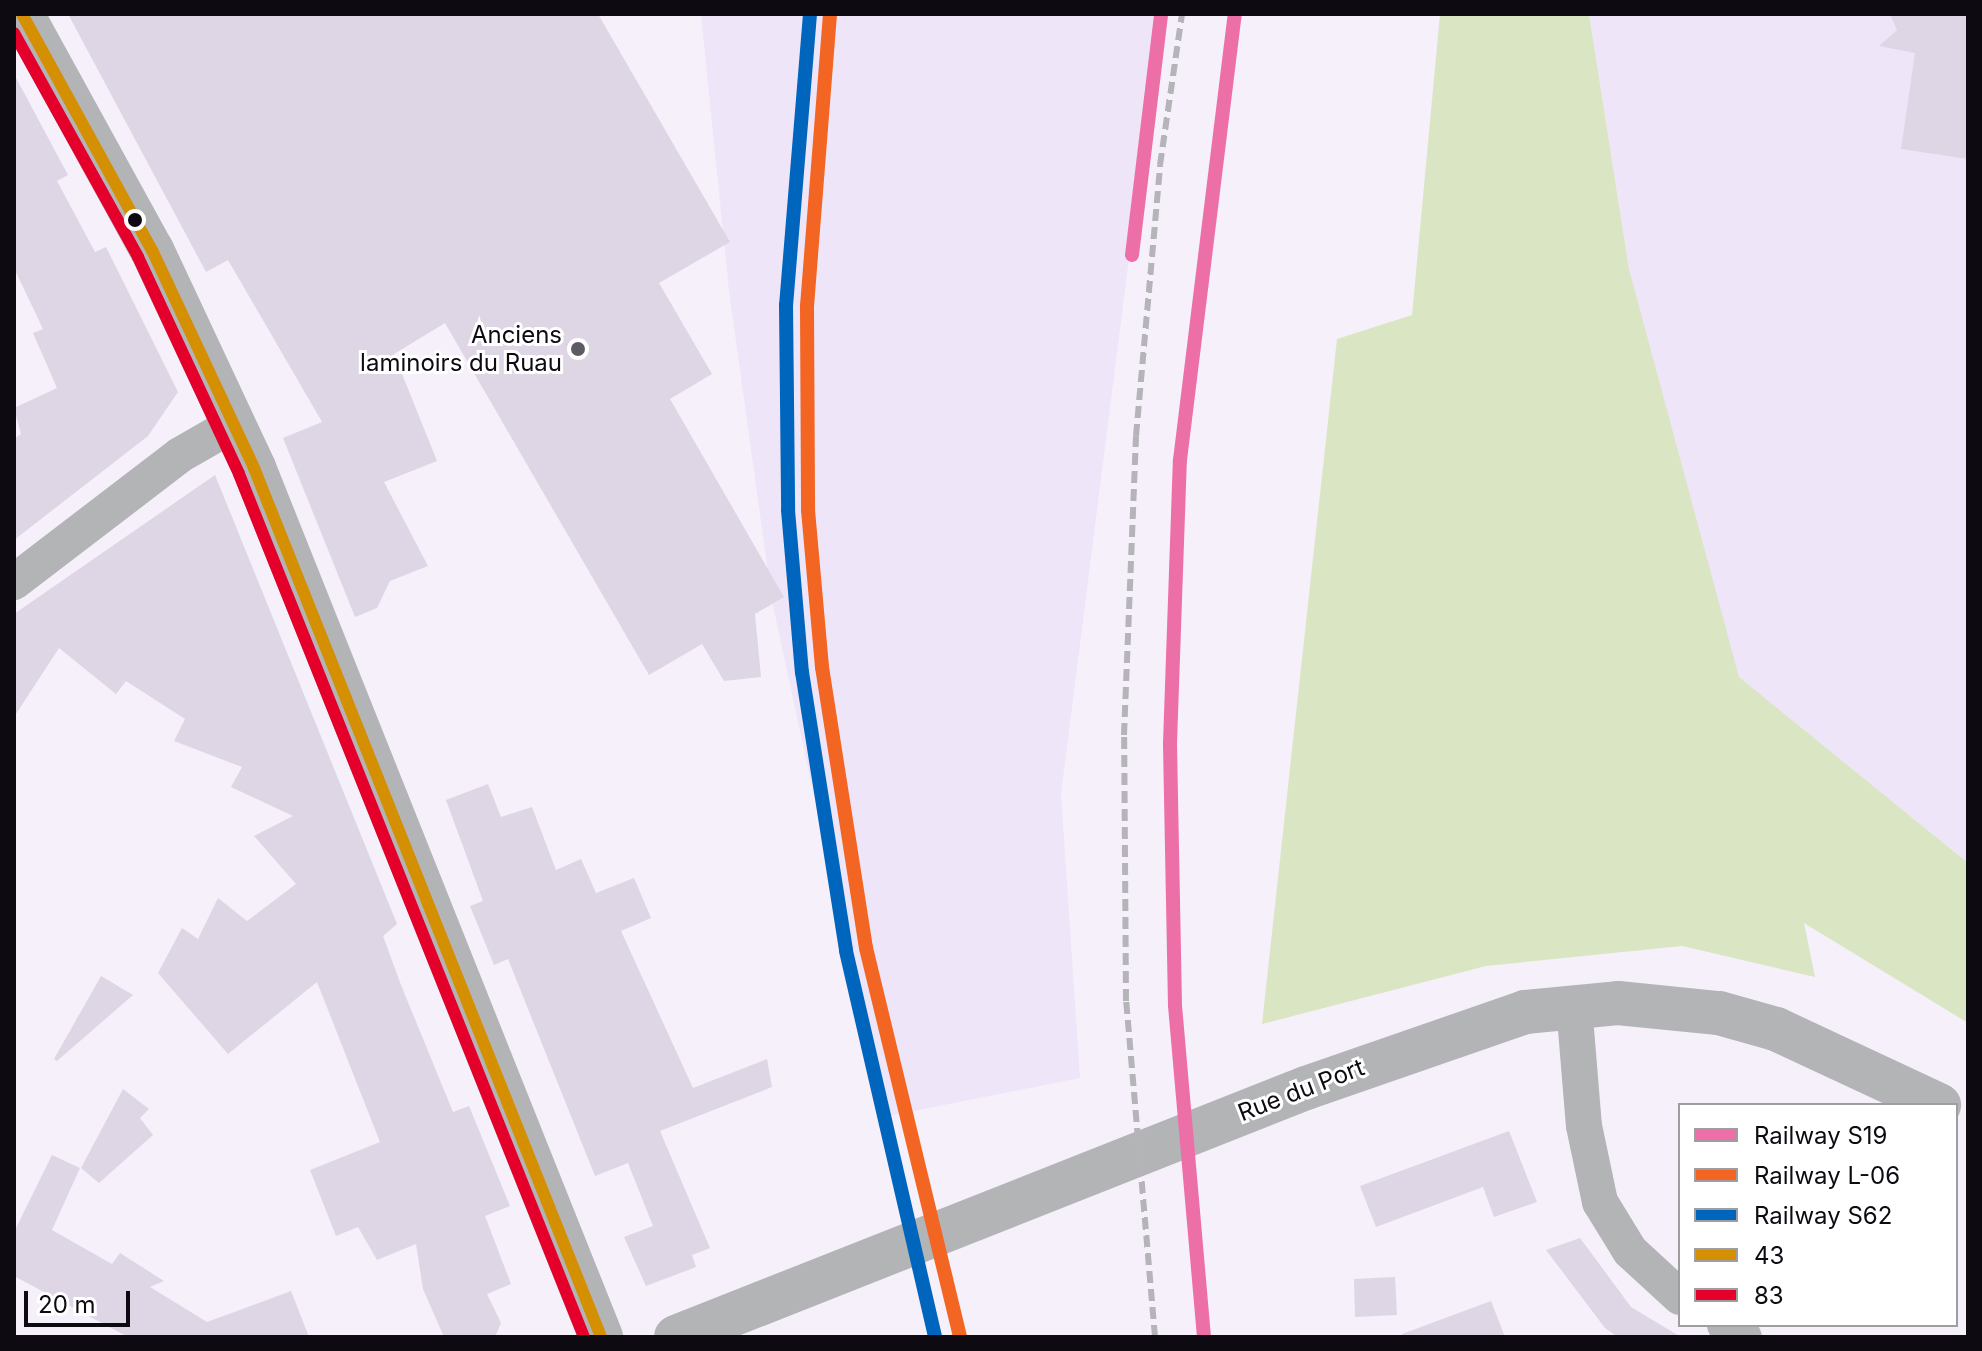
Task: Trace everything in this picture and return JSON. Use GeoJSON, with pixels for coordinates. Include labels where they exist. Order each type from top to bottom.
{"type":"FeatureCollection","features":[{"type":"Feature","properties":{"kind":"main road"},"geometry":{"type":"LineString","coordinates":[[22,14],[133,213],[234,424],[601,1337]]}},
{"type":"Feature","properties":{"kind":"main road","name":"Rue du Port"},"geometry":{"type":"LineString","coordinates":[[676,1337],[857,1263],[1476,1024],[1574,1005],[1667,1007],[1776,1029],[1935,1103]]}},
{"type":"Feature","properties":{"kind":"street"},"geometry":{"type":"LineString","coordinates":[[14,582],[180,455],[234,424]]}},
{"type":"Feature","properties":{"kind":"street"},"geometry":{"type":"LineString","coordinates":[[1574,1005],[1584,1126],[1600,1202],[1630,1251],[1678,1295]]}},
{"type":"Feature","properties":{"kind":"shaded area"},"geometry":{"type":"Polygon","coordinates":[[[701,14],[1160,14],[1061,794],[1080,1078],[883,1117],[772,601],[729,291],[701,14]]]}},
{"type":"Feature","properties":{"kind":"shaded area"},"geometry":{"type":"Polygon","coordinates":[[[1589,14],[1968,14],[1968,863],[1730,670],[1629,269],[1589,14]]]}},
{"type":"Feature","properties":{"kind":"green space"},"geometry":{"type":"Polygon","coordinates":[[[1440,14],[1589,14],[1629,269],[1739,677],[1968,863],[1968,1023],[1804,923],[1815,977],[1682,946],[1486,966],[1262,1024],[1337,339],[1412,315],[1440,14]]]}},
{"type":"Feature","properties":{"kind":"building","name":"Anciens laminoirs du Ruau"},"geometry":{"type":"Polygon","coordinates":[[[68,14],[598,14],[730,242],[659,283],[712,374],[670,399],[784,597],[755,614],[761,677],[724,681],[702,644],[649,675],[445,323],[394,354],[437,461],[384,482],[428,566],[390,581],[377,608],[355,617],[283,438],[322,422],[228,260],[206,272],[68,14]]]}},
{"type":"Feature","properties":{"kind":"building"},"geometry":{"type":"Polygon","coordinates":[[[1890,14],[1968,14],[1968,159],[1901,149],[1915,53],[1879,46],[1897,30],[1890,14]]]}},
{"type":"Feature","properties":{"kind":"building"},"geometry":{"type":"Polygon","coordinates":[[[14,74],[68,175],[57,181],[95,252],[106,247],[178,392],[148,436],[14,540],[14,439],[21,434],[14,408],[57,388],[33,333],[43,329],[14,268],[14,74]]]}},
{"type":"Feature","properties":{"kind":"building"},"geometry":{"type":"Polygon","coordinates":[[[215,475],[397,924],[383,936],[401,985],[453,1112],[469,1106],[510,1206],[485,1216],[511,1284],[487,1294],[501,1323],[495,1337],[444,1337],[423,1289],[416,1244],[377,1260],[358,1227],[336,1236],[310,1170],[380,1142],[317,982],[228,1054],[158,973],[182,928],[198,939],[218,898],[247,921],[296,884],[254,836],[293,816],[231,787],[242,767],[174,741],[185,719],[126,681],[116,694],[59,648],[14,717],[14,614],[215,475]]]}},
{"type":"Feature","properties":{"kind":"building"},"geometry":{"type":"Polygon","coordinates":[[[488,784],[501,817],[532,807],[556,870],[581,859],[596,893],[634,878],[651,918],[621,931],[693,1088],[767,1059],[772,1087],[660,1131],[710,1248],[692,1255],[696,1267],[646,1286],[624,1237],[653,1226],[628,1163],[595,1176],[508,959],[494,965],[470,906],[483,901],[446,800],[488,784]]]}},
{"type":"Feature","properties":{"kind":"building"},"geometry":{"type":"Polygon","coordinates":[[[101,976],[133,995],[57,1061],[54,1059],[101,976]]]}},
{"type":"Feature","properties":{"kind":"building"},"geometry":{"type":"Polygon","coordinates":[[[123,1089],[149,1109],[140,1118],[153,1135],[99,1183],[81,1168],[123,1089]]]}},
{"type":"Feature","properties":{"kind":"building"},"geometry":{"type":"Polygon","coordinates":[[[1509,1131],[1537,1202],[1494,1217],[1483,1187],[1376,1227],[1360,1186],[1509,1131]]]}},
{"type":"Feature","properties":{"kind":"building"},"geometry":{"type":"Polygon","coordinates":[[[52,1155],[80,1168],[52,1230],[112,1264],[120,1253],[164,1281],[150,1287],[207,1322],[291,1291],[309,1337],[128,1337],[14,1276],[14,1232],[52,1155]]]}},
{"type":"Feature","properties":{"kind":"building"},"geometry":{"type":"Polygon","coordinates":[[[1580,1238],[1631,1307],[1681,1337],[1618,1337],[1605,1328],[1546,1250],[1580,1238]]]}},
{"type":"Feature","properties":{"kind":"building"},"geometry":{"type":"Polygon","coordinates":[[[1395,1277],[1397,1315],[1355,1317],[1354,1279],[1395,1277]]]}},
{"type":"Feature","properties":{"kind":"building"},"geometry":{"type":"Polygon","coordinates":[[[1491,1301],[1505,1337],[1402,1337],[1402,1334],[1491,1301]]]}},
{"type":"Feature","properties":{"kind":"railway"},"geometry":{"type":"LineString","coordinates":[[1155,1337],[1126,1001],[1124,735],[1136,436],[1160,165],[1182,14]]}},
{"type":"Feature","properties":{"kind":"rail line","name":"S62"},"geometry":{"type":"LineString","coordinates":[[810,14],[786,305],[788,510],[802,672],[846,951],[935,1337]]}},
{"type":"Feature","properties":{"kind":"rail line","name":"L-06"},"geometry":{"type":"LineString","coordinates":[[830,14],[807,306],[808,510],[822,667],[866,948],[960,1337]]}},
{"type":"Feature","properties":{"kind":"rail line","name":"S19"},"geometry":{"type":"LineString","coordinates":[[1132,255],[1161,14]]}},
{"type":"Feature","properties":{"kind":"rail line","name":"S19"},"geometry":{"type":"LineString","coordinates":[[1204,1337],[1175,1005],[1170,743],[1180,460],[1235,14]]}},
{"type":"Feature","properties":{"kind":"transit line","name":"43"},"geometry":{"type":"LineString","coordinates":[[22,14],[152,250],[254,468],[601,1337]]}},
{"type":"Feature","properties":{"kind":"transit line","name":"83"},"geometry":{"type":"LineString","coordinates":[[14,33],[138,257],[239,474],[584,1337]]}},
{"type":"Feature","properties":{"kind":"place","name":"Anciens laminoirs du Ruau"},"geometry":{"type":"Point","coordinates":[578,349]}}]}
